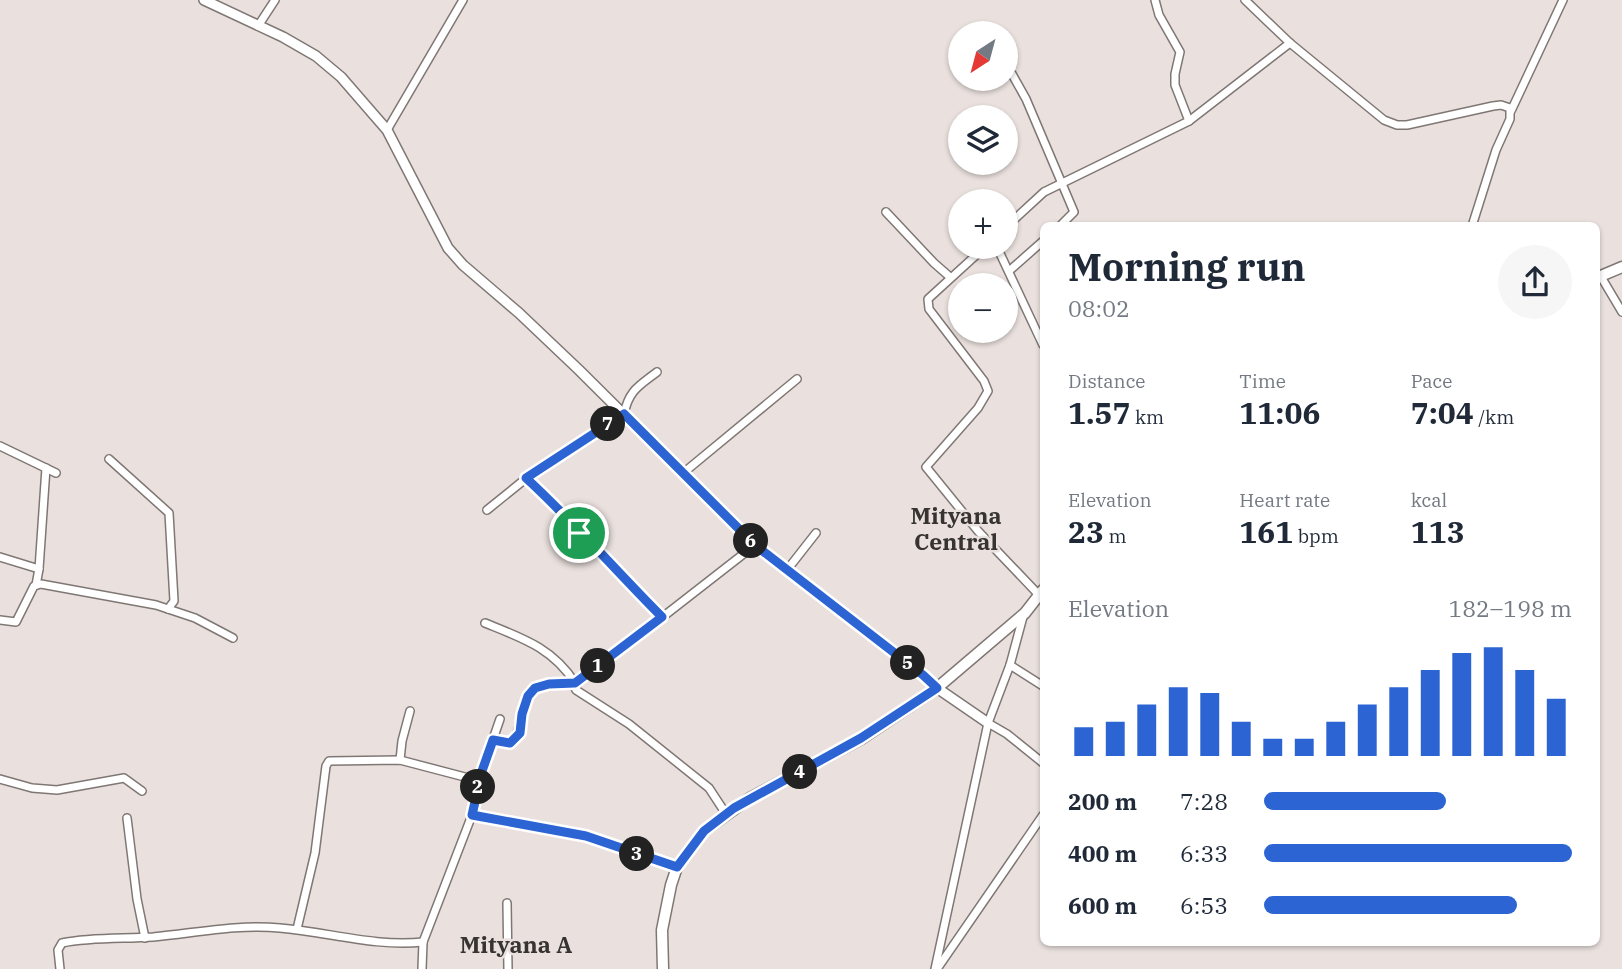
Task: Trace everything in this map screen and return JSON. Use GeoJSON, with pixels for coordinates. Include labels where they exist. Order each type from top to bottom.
{"type":"FeatureCollection","features":[{"type":"Feature","properties":{"kind":"main road"},"geometry":{"type":"LineString","coordinates":[[1600,275],[1622,267]]}},
{"type":"Feature","properties":{"kind":"main road"},"geometry":{"type":"LineString","coordinates":[[663,969],[663,930],[668,896],[677,867],[704,831],[750,798],[861,738],[937,688],[1025,612],[1040,594]]}},
{"type":"Feature","properties":{"kind":"street"},"geometry":{"type":"LineString","coordinates":[[204,0],[304,49],[347,83],[387,130],[406,171],[455,257],[519,313],[755,545],[937,688],[1007,734],[1040,761]]}},
{"type":"Feature","properties":{"kind":"street"},"geometry":{"type":"LineString","coordinates":[[258,26],[275,0]]}},
{"type":"Feature","properties":{"kind":"street"},"geometry":{"type":"LineString","coordinates":[[387,130],[463,0]]}},
{"type":"Feature","properties":{"kind":"street"},"geometry":{"type":"LineString","coordinates":[[1155,0],[1159,15],[1180,52],[1175,85],[1189,121]]}},
{"type":"Feature","properties":{"kind":"street"},"geometry":{"type":"LineString","coordinates":[[1245,0],[1290,43],[1384,120],[1396,125],[1493,106],[1507,107],[1511,111]]}},
{"type":"Feature","properties":{"kind":"street"},"geometry":{"type":"LineString","coordinates":[[1473,222],[1511,111],[1563,0]]}},
{"type":"Feature","properties":{"kind":"street"},"geometry":{"type":"LineString","coordinates":[[1018,216],[1044,192],[1189,121],[1290,43]]}},
{"type":"Feature","properties":{"kind":"street"},"geometry":{"type":"LineString","coordinates":[[1018,85],[1074,212],[1064,222]]}},
{"type":"Feature","properties":{"kind":"street"},"geometry":{"type":"LineString","coordinates":[[886,212],[948,276]]}},
{"type":"Feature","properties":{"kind":"street"},"geometry":{"type":"LineString","coordinates":[[1009,271],[1040,244]]}},
{"type":"Feature","properties":{"kind":"street"},"geometry":{"type":"LineString","coordinates":[[956,273],[971,259]]}},
{"type":"Feature","properties":{"kind":"street"},"geometry":{"type":"LineString","coordinates":[[1003,259],[1040,338]]}},
{"type":"Feature","properties":{"kind":"street"},"geometry":{"type":"LineString","coordinates":[[1600,279],[1622,312]]}},
{"type":"Feature","properties":{"kind":"street"},"geometry":{"type":"LineString","coordinates":[[948,280],[931,294],[927,303],[948,332]]}},
{"type":"Feature","properties":{"kind":"street"},"geometry":{"type":"LineString","coordinates":[[956,343],[984,381],[988,391],[978,408],[926,467],[978,531],[1040,592]]}},
{"type":"Feature","properties":{"kind":"street"},"geometry":{"type":"LineString","coordinates":[[487,510],[526,478],[624,414],[627,398],[657,372]]}},
{"type":"Feature","properties":{"kind":"street"},"geometry":{"type":"LineString","coordinates":[[682,474],[797,379]]}},
{"type":"Feature","properties":{"kind":"street"},"geometry":{"type":"LineString","coordinates":[[0,446],[56,473]]}},
{"type":"Feature","properties":{"kind":"street"},"geometry":{"type":"LineString","coordinates":[[109,459],[169,513],[174,601],[168,610]]}},
{"type":"Feature","properties":{"kind":"street"},"geometry":{"type":"LineString","coordinates":[[0,620],[16,622],[36,585],[46,468]]}},
{"type":"Feature","properties":{"kind":"street"},"geometry":{"type":"LineString","coordinates":[[526,478],[662,617]]}},
{"type":"Feature","properties":{"kind":"street"},"geometry":{"type":"LineString","coordinates":[[787,570],[816,533]]}},
{"type":"Feature","properties":{"kind":"street"},"geometry":{"type":"LineString","coordinates":[[493,740],[510,743],[520,733],[528,696],[535,688],[549,684],[575,683],[755,545]]}},
{"type":"Feature","properties":{"kind":"street"},"geometry":{"type":"LineString","coordinates":[[0,557],[39,569]]}},
{"type":"Feature","properties":{"kind":"street"},"geometry":{"type":"LineString","coordinates":[[36,585],[50,585],[133,600],[195,618],[233,638]]}},
{"type":"Feature","properties":{"kind":"street"},"geometry":{"type":"LineString","coordinates":[[936,969],[988,723],[1010,665],[1025,612]]}},
{"type":"Feature","properties":{"kind":"street"},"geometry":{"type":"LineString","coordinates":[[485,623],[537,645],[551,655],[575,683],[576,690],[629,724],[709,788],[726,814]]}},
{"type":"Feature","properties":{"kind":"street"},"geometry":{"type":"LineString","coordinates":[[1010,665],[1040,684]]}},
{"type":"Feature","properties":{"kind":"street"},"geometry":{"type":"LineString","coordinates":[[400,760],[410,711]]}},
{"type":"Feature","properties":{"kind":"street"},"geometry":{"type":"LineString","coordinates":[[422,969],[423,942],[472,815],[500,719]]}},
{"type":"Feature","properties":{"kind":"street"},"geometry":{"type":"LineString","coordinates":[[297,929],[315,853],[326,766],[329,761],[400,760],[480,781]]}},
{"type":"Feature","properties":{"kind":"street"},"geometry":{"type":"LineString","coordinates":[[0,779],[32,788],[57,790],[124,778],[142,791]]}},
{"type":"Feature","properties":{"kind":"street"},"geometry":{"type":"LineString","coordinates":[[472,815],[586,836],[677,867]]}},
{"type":"Feature","properties":{"kind":"street"},"geometry":{"type":"LineString","coordinates":[[127,818],[137,899],[145,938]]}},
{"type":"Feature","properties":{"kind":"street"},"geometry":{"type":"LineString","coordinates":[[936,969],[1040,819]]}},
{"type":"Feature","properties":{"kind":"street"},"geometry":{"type":"LineString","coordinates":[[507,903],[508,969]]}},
{"type":"Feature","properties":{"kind":"street"},"geometry":{"type":"LineString","coordinates":[[60,969],[58,950],[62,943],[191,934],[222,928],[251,926],[297,929],[391,943],[423,942]]}},
{"type":"Feature","properties":{"kind":"district","name":"Mityana Central"},"geometry":{"type":"Point","coordinates":[956,529]}},
{"type":"Feature","properties":{"kind":"district","name":"Mityana A"},"geometry":{"type":"Point","coordinates":[516,945]}},
{"type":"Feature","properties":{"kind":"route"},"geometry":{"type":"LineString","coordinates":[[624,414],[739,531],[937,688],[861,738],[734,808],[704,831],[677,867],[586,836],[472,815],[482,771],[493,740],[510,743],[520,733],[528,696],[535,688],[549,684],[575,683],[662,617],[579,533],[561,511],[526,478],[624,414]]}}]}
